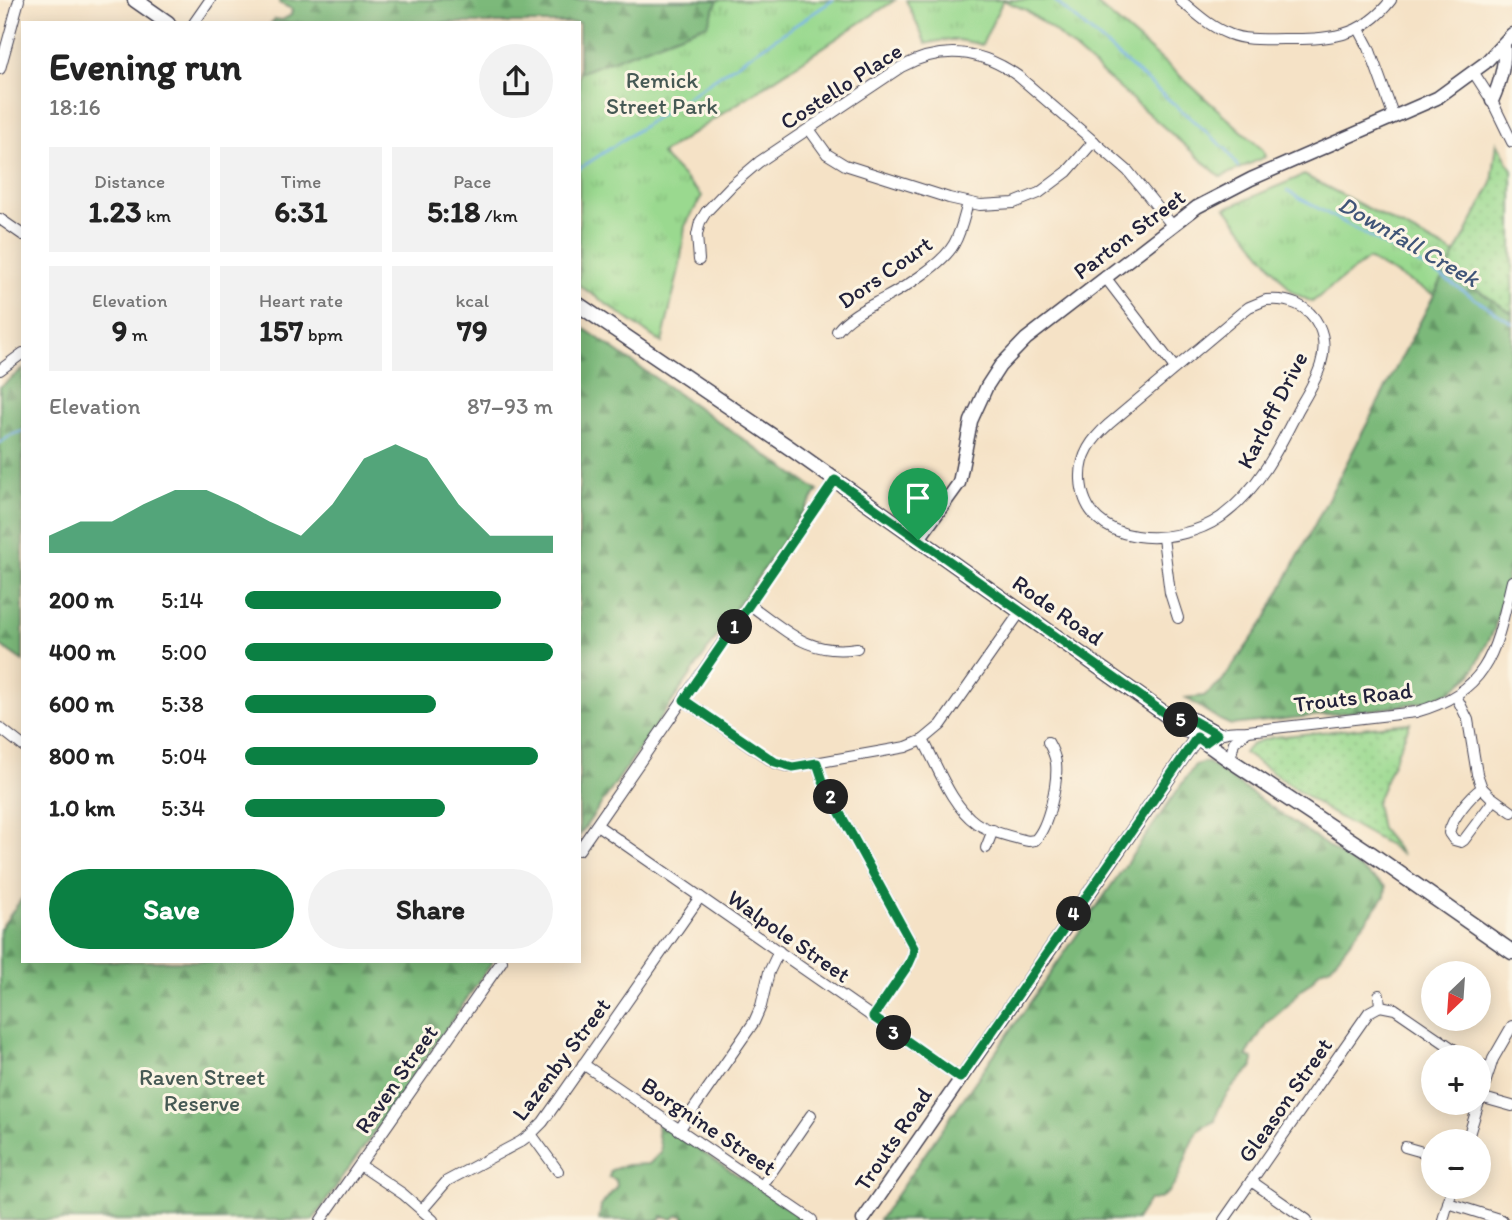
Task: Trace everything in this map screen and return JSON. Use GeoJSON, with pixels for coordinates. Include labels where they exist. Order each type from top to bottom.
{"type":"FeatureCollection","features":[{"type":"Feature","properties":{"kind":"main road"},"geometry":{"type":"LineString","coordinates":[[135,0],[165,21]]}},
{"type":"Feature","properties":{"kind":"main road","name":"Rode Road"},"geometry":{"type":"LineString","coordinates":[[581,305],[835,480],[1174,720],[1192,720],[1206,738]]}},
{"type":"Feature","properties":{"kind":"main road"},"geometry":{"type":"LineString","coordinates":[[1206,738],[1230,760],[1512,952]]}},
{"type":"Feature","properties":{"kind":"street"},"geometry":{"type":"LineString","coordinates":[[1,62],[19,0]]}},
{"type":"Feature","properties":{"kind":"street"},"geometry":{"type":"LineString","coordinates":[[195,21],[210,0]]}},
{"type":"Feature","properties":{"kind":"street"},"geometry":{"type":"LineString","coordinates":[[1181,0],[1221,31],[1246,38],[1325,38],[1343,35],[1359,29],[1378,15],[1391,0]]}},
{"type":"Feature","properties":{"kind":"street"},"geometry":{"type":"LineString","coordinates":[[1192,10],[1200,0]]}},
{"type":"Feature","properties":{"kind":"street"},"geometry":{"type":"LineString","coordinates":[[1359,29],[1394,117]]}},
{"type":"Feature","properties":{"kind":"street"},"geometry":{"type":"LineString","coordinates":[[1508,39],[1474,73],[1512,142]]}},
{"type":"Feature","properties":{"kind":"street"},"geometry":{"type":"LineString","coordinates":[[1492,102],[1499,86],[1508,39]]}},
{"type":"Feature","properties":{"kind":"street","name":"Costello Place"},"geometry":{"type":"LineString","coordinates":[[699,260],[698,228],[706,212],[744,173],[914,60],[937,53],[960,52],[982,56],[1006,68],[1138,181],[1172,225]]}},
{"type":"Feature","properties":{"kind":"street","name":"Parton Street"},"geometry":{"type":"LineString","coordinates":[[918,540],[958,483],[975,410],[987,386],[1000,366],[1026,339],[1197,207],[1228,190],[1437,98],[1474,73]]}},
{"type":"Feature","properties":{"kind":"street"},"geometry":{"type":"LineString","coordinates":[[809,129],[827,154],[845,166],[980,205],[1003,204],[1039,193],[1067,172],[1094,141]]}},
{"type":"Feature","properties":{"kind":"street","name":"Dors Court"},"geometry":{"type":"LineString","coordinates":[[837,331],[848,319],[892,295],[943,258],[956,240],[968,203]]}},
{"type":"Feature","properties":{"kind":"street"},"geometry":{"type":"LineString","coordinates":[[0,219],[21,234]]}},
{"type":"Feature","properties":{"kind":"street"},"geometry":{"type":"LineString","coordinates":[[1105,277],[1175,368]]}},
{"type":"Feature","properties":{"kind":"street","name":"Karloff Drive"},"geometry":{"type":"LineString","coordinates":[[1266,300],[1284,300],[1298,304],[1316,320],[1322,335],[1324,353],[1319,370],[1262,476],[1236,504],[1212,522],[1189,533],[1149,538],[1122,532],[1099,518],[1092,511],[1084,494],[1081,467],[1086,451],[1100,431],[1175,368],[1241,313],[1266,300]]}},
{"type":"Feature","properties":{"kind":"street"},"geometry":{"type":"LineString","coordinates":[[0,370],[21,354]]}},
{"type":"Feature","properties":{"kind":"street"},"geometry":{"type":"LineString","coordinates":[[581,847],[835,480]]}},
{"type":"Feature","properties":{"kind":"street"},"geometry":{"type":"LineString","coordinates":[[1163,538],[1170,593],[1178,618]]}},
{"type":"Feature","properties":{"kind":"street","name":"Trouts Road"},"geometry":{"type":"LineString","coordinates":[[863,1220],[960,1078],[1206,738],[1235,731],[1248,732],[1416,712],[1456,696],[1472,682],[1490,657],[1498,637],[1512,581]]}},
{"type":"Feature","properties":{"kind":"street"},"geometry":{"type":"LineString","coordinates":[[750,605],[814,646],[830,650],[857,648]]}},
{"type":"Feature","properties":{"kind":"street"},"geometry":{"type":"LineString","coordinates":[[684,700],[775,762],[793,767],[906,747],[935,732],[946,720],[1021,611]]}},
{"type":"Feature","properties":{"kind":"street"},"geometry":{"type":"LineString","coordinates":[[1456,696],[1468,720],[1482,788],[1512,812]]}},
{"type":"Feature","properties":{"kind":"street"},"geometry":{"type":"LineString","coordinates":[[0,728],[21,744]]}},
{"type":"Feature","properties":{"kind":"street"},"geometry":{"type":"LineString","coordinates":[[1230,760],[1234,742],[1248,732]]}},
{"type":"Feature","properties":{"kind":"street"},"geometry":{"type":"LineString","coordinates":[[923,740],[963,811],[976,823],[1028,841],[1035,840],[1040,834],[1053,795],[1057,771],[1048,742]]}},
{"type":"Feature","properties":{"kind":"street"},"geometry":{"type":"LineString","coordinates":[[817,763],[824,784],[914,948],[909,964],[873,1017]]}},
{"type":"Feature","properties":{"kind":"street"},"geometry":{"type":"LineString","coordinates":[[1482,788],[1470,797],[1451,825],[1451,837],[1457,841],[1464,840],[1494,800]]}},
{"type":"Feature","properties":{"kind":"street","name":"Walpole Street"},"geometry":{"type":"LineString","coordinates":[[597,825],[960,1078]]}},
{"type":"Feature","properties":{"kind":"street"},"geometry":{"type":"LineString","coordinates":[[986,848],[993,830]]}},
{"type":"Feature","properties":{"kind":"street","name":"Lazenby Street"},"geometry":{"type":"LineString","coordinates":[[422,1210],[447,1181],[513,1146],[531,1134],[548,1116],[700,897]]}},
{"type":"Feature","properties":{"kind":"street"},"geometry":{"type":"LineString","coordinates":[[679,1130],[754,1022],[761,1006],[769,972],[779,951]]}},
{"type":"Feature","properties":{"kind":"street","name":"Raven Street"},"geometry":{"type":"LineString","coordinates":[[321,1220],[501,963]]}},
{"type":"Feature","properties":{"kind":"street"},"geometry":{"type":"LineString","coordinates":[[1379,995],[1380,1006],[1399,1011],[1448,1045]]}},
{"type":"Feature","properties":{"kind":"street","name":"Gleason Street"},"geometry":{"type":"LineString","coordinates":[[1224,1220],[1369,1013],[1380,1006]]}},
{"type":"Feature","properties":{"kind":"street"},"geometry":{"type":"LineString","coordinates":[[1491,1066],[1512,1026]]}},
{"type":"Feature","properties":{"kind":"street","name":"Borgnine Street"},"geometry":{"type":"LineString","coordinates":[[583,1064],[812,1220]]}},
{"type":"Feature","properties":{"kind":"street"},"geometry":{"type":"LineString","coordinates":[[1491,1103],[1512,1107]]}},
{"type":"Feature","properties":{"kind":"street"},"geometry":{"type":"LineString","coordinates":[[762,1186],[811,1115]]}},
{"type":"Feature","properties":{"kind":"street"},"geometry":{"type":"LineString","coordinates":[[531,1134],[558,1171]]}},
{"type":"Feature","properties":{"kind":"street"},"geometry":{"type":"LineString","coordinates":[[1405,1147],[1421,1152]]}},
{"type":"Feature","properties":{"kind":"street"},"geometry":{"type":"LineString","coordinates":[[360,1164],[403,1194],[433,1220]]}},
{"type":"Feature","properties":{"kind":"street"},"geometry":{"type":"LineString","coordinates":[[1251,1181],[1307,1220]]}},
{"type":"Feature","properties":{"kind":"street"},"geometry":{"type":"LineString","coordinates":[[1443,1220],[1449,1199]]}},
{"type":"Feature","properties":{"kind":"street"},"geometry":{"type":"LineString","coordinates":[[1448,1203],[1502,1220]]}},
{"type":"Feature","properties":{"kind":"green space"},"geometry":{"type":"Polygon","coordinates":[[[279,0],[718,0],[708,24],[581,72],[581,21],[273,21],[291,15],[292,9],[279,3],[279,0]]]}},
{"type":"Feature","properties":{"kind":"green space","name":"Remick Street Park"},"geometry":{"type":"Polygon","coordinates":[[[718,0],[895,0],[661,154],[702,196],[685,226],[680,265],[662,343],[581,286],[581,72],[708,24],[718,0]]]}},
{"type":"Feature","properties":{"kind":"green space"},"geometry":{"type":"Polygon","coordinates":[[[906,0],[1003,0],[982,45],[954,40],[926,44],[906,0]]]}},
{"type":"Feature","properties":{"kind":"green space"},"geometry":{"type":"Polygon","coordinates":[[[1003,0],[1092,0],[1263,150],[1265,157],[1221,177],[1055,32],[1026,10],[1003,0]]]}},
{"type":"Feature","properties":{"kind":"green space"},"geometry":{"type":"Polygon","coordinates":[[[1497,142],[1512,170],[1512,313],[1447,270],[1492,183],[1497,142]]]}},
{"type":"Feature","properties":{"kind":"green space"},"geometry":{"type":"Polygon","coordinates":[[[1304,175],[1455,254],[1434,295],[1368,259],[1312,302],[1292,292],[1226,208],[1304,175]]]}},
{"type":"Feature","properties":{"kind":"green space"},"geometry":{"type":"Polygon","coordinates":[[[1447,270],[1512,313],[1512,558],[1494,630],[1471,675],[1450,692],[1426,701],[1395,707],[1231,725],[1220,720],[1186,698],[1204,696],[1222,681],[1265,620],[1447,270]]]}},
{"type":"Feature","properties":{"kind":"green space"},"geometry":{"type":"Polygon","coordinates":[[[581,326],[818,491],[581,833],[581,326]]]}},
{"type":"Feature","properties":{"kind":"green space"},"geometry":{"type":"Polygon","coordinates":[[[21,371],[21,660],[0,645],[0,387],[21,371]]]}},
{"type":"Feature","properties":{"kind":"green space"},"geometry":{"type":"Polygon","coordinates":[[[1410,723],[1376,803],[1381,829],[1402,855],[1328,811],[1244,753],[1253,744],[1274,737],[1410,723]]]}},
{"type":"Feature","properties":{"kind":"green space"},"geometry":{"type":"Polygon","coordinates":[[[1204,762],[1386,887],[1385,896],[1331,966],[1320,970],[1289,1004],[1266,1024],[1246,1056],[1253,1058],[1253,1067],[1225,1098],[1215,1121],[1197,1132],[1175,1184],[1160,1198],[1149,1200],[1136,1220],[879,1220],[1195,765],[1204,762]]]}},
{"type":"Feature","properties":{"kind":"green space","name":"Raven Street Reserve"},"geometry":{"type":"Polygon","coordinates":[[[21,900],[21,963],[492,963],[313,1220],[0,1220],[0,929],[21,900]]]}},
{"type":"Feature","properties":{"kind":"green space"},"geometry":{"type":"Polygon","coordinates":[[[658,1123],[806,1220],[684,1220],[684,1216],[677,1215],[673,1219],[662,1216],[660,1220],[599,1220],[601,1206],[617,1186],[616,1180],[609,1177],[611,1170],[627,1165],[649,1164],[661,1152],[658,1123]]]}},
{"type":"Feature","properties":{"kind":"waterway","name":"Downfall Creek"},"geometry":{"type":"LineString","coordinates":[[581,168],[833,0]]}},
{"type":"Feature","properties":{"kind":"waterway","name":"Downfall Creek"},"geometry":{"type":"LineString","coordinates":[[1054,0],[1227,150],[1238,167]]}},
{"type":"Feature","properties":{"kind":"waterway","name":"Downfall Creek"},"geometry":{"type":"LineString","coordinates":[[1287,191],[1442,277],[1512,323]]}},
{"type":"Feature","properties":{"kind":"waterway","name":"Downfall Creek"},"geometry":{"type":"LineString","coordinates":[[0,443],[21,432]]}},
{"type":"Feature","properties":{"kind":"route"},"geometry":{"type":"LineString","coordinates":[[835,480],[918,540],[1174,720],[1192,720],[1217,734],[1205,743],[1197,737],[960,1078],[873,1017],[909,964],[914,948],[824,784],[817,763],[793,767],[781,765],[684,700],[835,480]]}}]}
